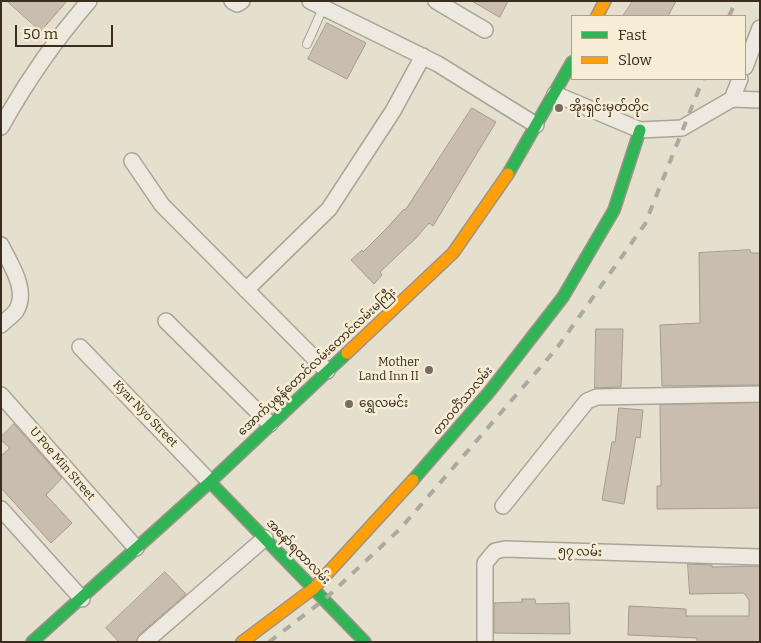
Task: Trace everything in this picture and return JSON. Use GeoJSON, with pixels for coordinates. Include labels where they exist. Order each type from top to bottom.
{"type":"FeatureCollection","features":[{"type":"Feature","properties":{"kind":"main road"},"geometry":{"type":"LineString","coordinates":[[598,15],[605,1]]}},
{"type":"Feature","properties":{"kind":"main road","name":"အောက်ပုစွန်တောင်လမ်းတောင်လမ်းမကြီး"},"geometry":{"type":"LineString","coordinates":[[32,642],[210,482],[453,253],[500,186],[571,64]]}},
{"type":"Feature","properties":{"kind":"main road","name":"တာဝတိံသာလမ်း"},"geometry":{"type":"LineString","coordinates":[[242,642],[314,588],[388,508],[490,391],[563,297],[614,210],[640,130]]}},
{"type":"Feature","properties":{"kind":"main road","name":"အနော်ရထာလမ်း"},"geometry":{"type":"LineString","coordinates":[[210,482],[365,642]]}},
{"type":"Feature","properties":{"kind":"street"},"geometry":{"type":"LineString","coordinates":[[1,127],[16,99],[65,28],[89,1]]}},
{"type":"Feature","properties":{"kind":"street"},"geometry":{"type":"LineString","coordinates":[[232,1],[237,4],[242,1]]}},
{"type":"Feature","properties":{"kind":"street"},"geometry":{"type":"LineString","coordinates":[[436,1],[485,30]]}},
{"type":"Feature","properties":{"kind":"street"},"geometry":{"type":"LineString","coordinates":[[317,5],[438,64],[536,125]]}},
{"type":"Feature","properties":{"kind":"street"},"geometry":{"type":"LineString","coordinates":[[746,64],[760,28]]}},
{"type":"Feature","properties":{"kind":"street"},"geometry":{"type":"LineString","coordinates":[[246,290],[329,209],[393,111],[423,56]]}},
{"type":"Feature","properties":{"kind":"street"},"geometry":{"type":"LineString","coordinates":[[732,99],[740,80]]}},
{"type":"Feature","properties":{"kind":"street"},"geometry":{"type":"LineString","coordinates":[[555,94],[640,130],[682,128],[732,99],[760,100]]}},
{"type":"Feature","properties":{"kind":"street"},"geometry":{"type":"LineString","coordinates":[[132,161],[162,206],[327,371]]}},
{"type":"Feature","properties":{"kind":"street"},"geometry":{"type":"LineString","coordinates":[[1,245],[17,276],[20,294],[16,311],[1,324]]}},
{"type":"Feature","properties":{"kind":"street"},"geometry":{"type":"LineString","coordinates":[[166,321],[270,424]]}},
{"type":"Feature","properties":{"kind":"street","name":"Kyar Nyo Street"},"geometry":{"type":"LineString","coordinates":[[80,347],[210,482]]}},
{"type":"Feature","properties":{"kind":"street"},"geometry":{"type":"LineString","coordinates":[[503,506],[587,402],[597,397],[760,394]]}},
{"type":"Feature","properties":{"kind":"street","name":"U Poe Min Street"},"geometry":{"type":"LineString","coordinates":[[1,395],[136,548]]}},
{"type":"Feature","properties":{"kind":"street"},"geometry":{"type":"LineString","coordinates":[[1,509],[82,599]]}},
{"type":"Feature","properties":{"kind":"street"},"geometry":{"type":"LineString","coordinates":[[145,642],[265,538]]}},
{"type":"Feature","properties":{"kind":"street","name":"၅၇ လမ်း"},"geometry":{"type":"LineString","coordinates":[[485,642],[486,563],[495,551],[760,557]]}},
{"type":"Feature","properties":{"kind":"lane"},"geometry":{"type":"LineString","coordinates":[[307,44],[317,5]]}},
{"type":"Feature","properties":{"kind":"building"},"geometry":{"type":"Polygon","coordinates":[[[7,1],[67,1],[41,31],[7,1]]]}},
{"type":"Feature","properties":{"kind":"building"},"geometry":{"type":"Polygon","coordinates":[[[472,1],[508,1],[500,17],[472,1]]]}},
{"type":"Feature","properties":{"kind":"building"},"geometry":{"type":"Polygon","coordinates":[[[633,1],[676,1],[669,15],[624,15],[633,1]]]}},
{"type":"Feature","properties":{"kind":"building"},"geometry":{"type":"Polygon","coordinates":[[[327,23],[366,43],[347,79],[308,59],[327,23]]]}},
{"type":"Feature","properties":{"kind":"building"},"geometry":{"type":"Polygon","coordinates":[[[472,108],[496,122],[433,226],[429,223],[380,272],[382,275],[374,284],[351,260],[362,250],[363,252],[405,210],[472,108]]]}},
{"type":"Feature","properties":{"kind":"building"},"geometry":{"type":"Polygon","coordinates":[[[750,250],[751,253],[760,253],[760,385],[662,386],[660,325],[700,323],[699,253],[750,250]]]}},
{"type":"Feature","properties":{"kind":"building"},"geometry":{"type":"Polygon","coordinates":[[[596,329],[623,329],[621,387],[595,388],[596,329]]]}},
{"type":"Feature","properties":{"kind":"building"},"geometry":{"type":"Polygon","coordinates":[[[760,403],[760,508],[657,509],[657,486],[661,486],[660,405],[760,403]]]}},
{"type":"Feature","properties":{"kind":"building"},"geometry":{"type":"Polygon","coordinates":[[[619,408],[643,410],[640,438],[636,437],[624,504],[602,500],[612,442],[615,442],[619,408]]]}},
{"type":"Feature","properties":{"kind":"building"},"geometry":{"type":"Polygon","coordinates":[[[14,424],[62,478],[46,495],[72,523],[51,543],[1,488],[1,456],[10,448],[1,440],[1,437],[14,424]]]}},
{"type":"Feature","properties":{"kind":"building"},"geometry":{"type":"Polygon","coordinates":[[[688,564],[712,565],[712,567],[760,566],[760,642],[697,642],[697,638],[628,635],[629,606],[686,609],[686,616],[749,616],[749,600],[744,593],[690,594],[688,564]]]}},
{"type":"Feature","properties":{"kind":"building"},"geometry":{"type":"Polygon","coordinates":[[[165,572],[186,594],[139,635],[136,642],[119,642],[106,628],[165,572]]]}},
{"type":"Feature","properties":{"kind":"building"},"geometry":{"type":"Polygon","coordinates":[[[522,599],[535,599],[536,604],[569,603],[570,634],[494,633],[494,603],[522,602],[522,599]]]}},
{"type":"Feature","properties":{"kind":"railway"},"geometry":{"type":"LineString","coordinates":[[729,15],[736,1]]}},
{"type":"Feature","properties":{"kind":"railway"},"geometry":{"type":"LineString","coordinates":[[269,642],[325,599],[400,529],[557,348],[645,224],[703,80]]}},
{"type":"Feature","properties":{"kind":"traffic: fast"},"geometry":{"type":"LineString","coordinates":[[508,174],[571,64]]}},
{"type":"Feature","properties":{"kind":"traffic: fast"},"geometry":{"type":"LineString","coordinates":[[413,480],[490,391],[563,297],[614,210],[640,130]]}},
{"type":"Feature","properties":{"kind":"traffic: fast"},"geometry":{"type":"LineString","coordinates":[[32,642],[210,482],[347,353]]}},
{"type":"Feature","properties":{"kind":"traffic: fast"},"geometry":{"type":"LineString","coordinates":[[210,482],[365,642]]}},
{"type":"Feature","properties":{"kind":"traffic: slow"},"geometry":{"type":"LineString","coordinates":[[598,15],[605,1]]}},
{"type":"Feature","properties":{"kind":"traffic: slow"},"geometry":{"type":"LineString","coordinates":[[347,353],[453,253],[508,174]]}},
{"type":"Feature","properties":{"kind":"traffic: slow"},"geometry":{"type":"LineString","coordinates":[[242,642],[314,588],[413,480]]}},
{"type":"Feature","properties":{"kind":"place","name":"အိုးရှင်းမှတ်တိုင"},"geometry":{"type":"Point","coordinates":[559,108]}},
{"type":"Feature","properties":{"kind":"place","name":"Mother Land Inn II"},"geometry":{"type":"Point","coordinates":[429,370]}},
{"type":"Feature","properties":{"kind":"place","name":"ရွှေလမင်း"},"geometry":{"type":"Point","coordinates":[349,404]}}]}
